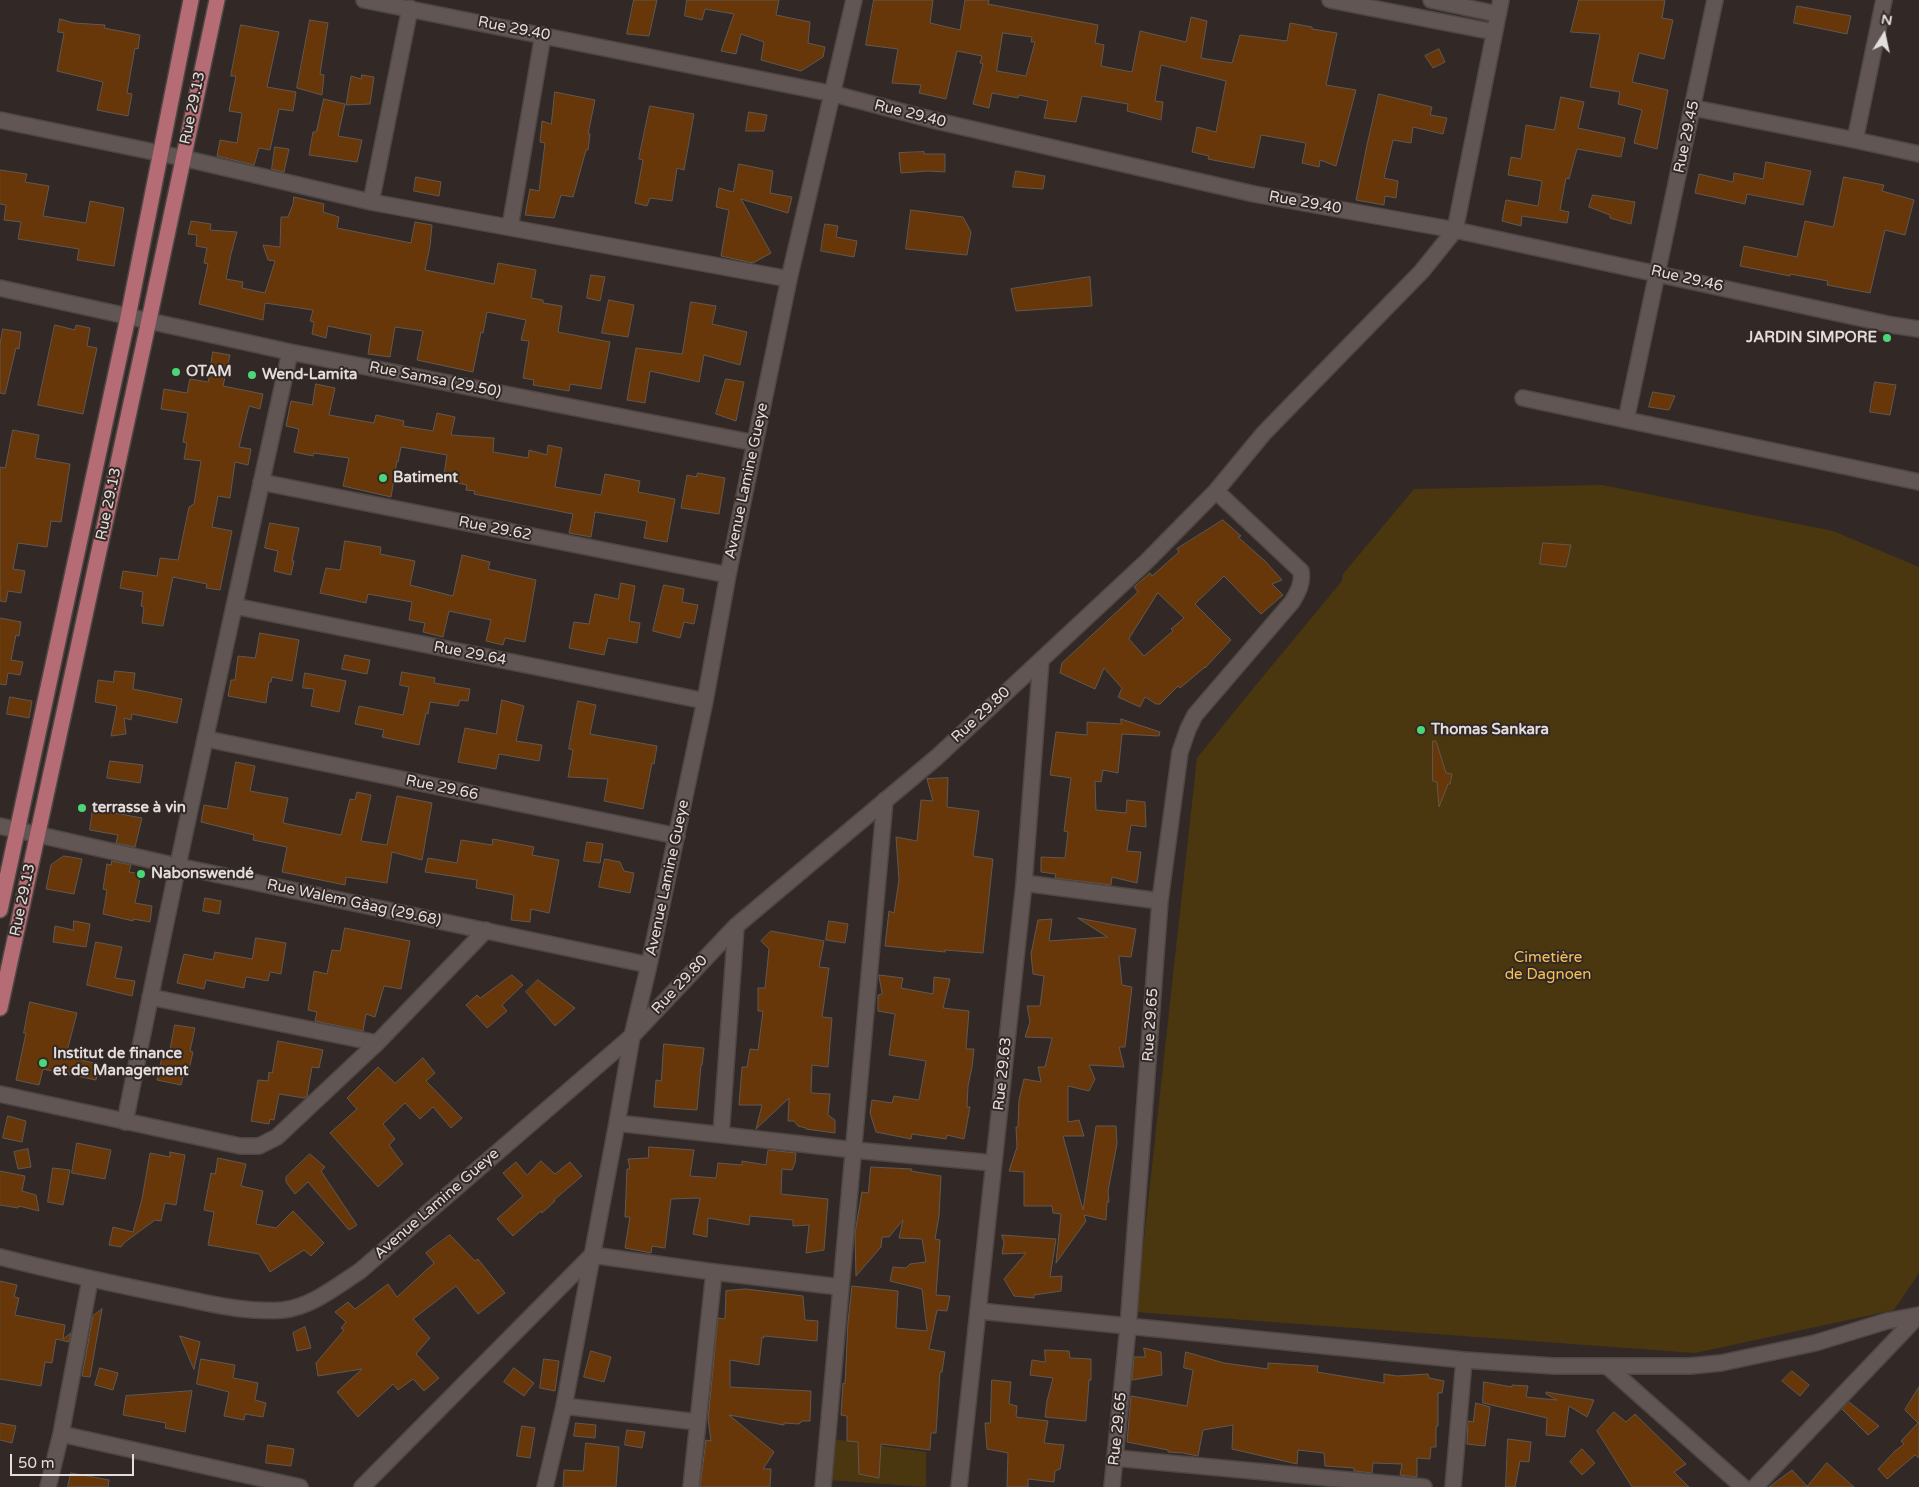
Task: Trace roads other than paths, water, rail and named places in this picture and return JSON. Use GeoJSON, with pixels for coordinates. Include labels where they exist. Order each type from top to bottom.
{"type":"FeatureCollection","features":[{"type":"Feature","properties":{"kind":"main road","name":"Rue 29.13"},"geometry":{"type":"LineString","coordinates":[[0,910],[128,317],[190,0]]}},
{"type":"Feature","properties":{"kind":"main road","name":"Rue 29.13"},"geometry":{"type":"LineString","coordinates":[[0,1008],[149,320],[216,0]]}},
{"type":"Feature","properties":{"kind":"street","name":"Rue 29.40"},"geometry":{"type":"LineString","coordinates":[[364,0],[834,94],[941,122],[1254,194],[1455,230]]}},
{"type":"Feature","properties":{"kind":"street","name":"Avenue Lamine Gueye"},"geometry":{"type":"LineString","coordinates":[[0,1257],[90,1280],[241,1309],[283,1310],[304,1304],[323,1295],[360,1271],[632,1036],[705,701],[728,575],[789,279],[834,94],[854,0]]}},
{"type":"Feature","properties":{"kind":"street"},"geometry":{"type":"LineString","coordinates":[[1330,0],[1494,32]]}},
{"type":"Feature","properties":{"kind":"street"},"geometry":{"type":"LineString","coordinates":[[1431,0],[1499,7],[1455,230]]}},
{"type":"Feature","properties":{"kind":"street","name":"Rue 29.45"},"geometry":{"type":"LineString","coordinates":[[1626,420],[1694,108],[1715,0]]}},
{"type":"Feature","properties":{"kind":"street"},"geometry":{"type":"LineString","coordinates":[[1855,140],[1884,0]]}},
{"type":"Feature","properties":{"kind":"street"},"geometry":{"type":"LineString","coordinates":[[371,202],[410,8]]}},
{"type":"Feature","properties":{"kind":"street"},"geometry":{"type":"LineString","coordinates":[[510,227],[543,35]]}},
{"type":"Feature","properties":{"kind":"street"},"geometry":{"type":"LineString","coordinates":[[1694,108],[1919,154]]}},
{"type":"Feature","properties":{"kind":"street"},"geometry":{"type":"LineString","coordinates":[[0,120],[183,158],[371,202],[789,279]]}},
{"type":"Feature","properties":{"kind":"street","name":"Rue 29.46"},"geometry":{"type":"LineString","coordinates":[[1455,230],[1892,325],[1919,329]]}},
{"type":"Feature","properties":{"kind":"street","name":"Rue 29.80"},"geometry":{"type":"LineString","coordinates":[[632,1036],[736,926],[936,757],[1146,562],[1216,491],[1264,433],[1422,271],[1455,230]]}},
{"type":"Feature","properties":{"kind":"street","name":"Rue Samsa (29.50)"},"geometry":{"type":"LineString","coordinates":[[0,288],[290,352],[755,443]]}},
{"type":"Feature","properties":{"kind":"street"},"geometry":{"type":"LineString","coordinates":[[125,1122],[177,866],[207,738],[290,352]]}},
{"type":"Feature","properties":{"kind":"street"},"geometry":{"type":"LineString","coordinates":[[1523,398],[1919,482]]}},
{"type":"Feature","properties":{"kind":"street","name":"Rue 29.62"},"geometry":{"type":"LineString","coordinates":[[261,482],[728,575]]}},
{"type":"Feature","properties":{"kind":"street","name":"Rue 29.65"},"geometry":{"type":"LineString","coordinates":[[1112,1487],[1128,1327],[1160,901],[1180,752],[1195,715],[1292,602],[1298,592],[1302,578],[1301,571],[1216,491]]}},
{"type":"Feature","properties":{"kind":"street","name":"Rue 29.64"},"geometry":{"type":"LineString","coordinates":[[234,606],[705,701]]}},
{"type":"Feature","properties":{"kind":"street","name":"Rue 29.63"},"geometry":{"type":"LineString","coordinates":[[959,1487],[1024,883],[1042,660]]}},
{"type":"Feature","properties":{"kind":"street","name":"Rue 29.66"},"geometry":{"type":"LineString","coordinates":[[207,738],[677,836]]}},
{"type":"Feature","properties":{"kind":"street"},"geometry":{"type":"LineString","coordinates":[[823,1487],[885,800]]}},
{"type":"Feature","properties":{"kind":"street","name":"Rue Walem Gâag (29.68)"},"geometry":{"type":"LineString","coordinates":[[0,826],[177,866],[649,965]]}},
{"type":"Feature","properties":{"kind":"street"},"geometry":{"type":"LineString","coordinates":[[1024,883],[1160,901]]}},
{"type":"Feature","properties":{"kind":"street"},"geometry":{"type":"LineString","coordinates":[[721,1135],[736,926]]}},
{"type":"Feature","properties":{"kind":"street"},"geometry":{"type":"LineString","coordinates":[[0,1094],[240,1146],[259,1146],[277,1137],[377,1044],[486,930]]}},
{"type":"Feature","properties":{"kind":"street"},"geometry":{"type":"LineString","coordinates":[[150,997],[377,1044]]}},
{"type":"Feature","properties":{"kind":"street"},"geometry":{"type":"LineString","coordinates":[[545,1487],[564,1406],[632,1036]]}},
{"type":"Feature","properties":{"kind":"street"},"geometry":{"type":"LineString","coordinates":[[617,1123],[854,1150],[993,1163]]}},
{"type":"Feature","properties":{"kind":"street"},"geometry":{"type":"LineString","coordinates":[[592,1255],[714,1272],[840,1286]]}},
{"type":"Feature","properties":{"kind":"street"},"geometry":{"type":"LineString","coordinates":[[362,1487],[592,1255]]}},
{"type":"Feature","properties":{"kind":"street"},"geometry":{"type":"LineString","coordinates":[[691,1487],[714,1272]]}},
{"type":"Feature","properties":{"kind":"street"},"geometry":{"type":"LineString","coordinates":[[48,1487],[61,1434],[90,1280]]}},
{"type":"Feature","properties":{"kind":"street"},"geometry":{"type":"LineString","coordinates":[[978,1311],[1464,1360],[1526,1365],[1608,1367],[1690,1366],[1721,1362],[1815,1343],[1887,1321],[1919,1315]]}},
{"type":"Feature","properties":{"kind":"street"},"geometry":{"type":"LineString","coordinates":[[1755,1487],[1919,1315]]}},
{"type":"Feature","properties":{"kind":"street"},"geometry":{"type":"LineString","coordinates":[[1453,1487],[1464,1360]]}},
{"type":"Feature","properties":{"kind":"street"},"geometry":{"type":"LineString","coordinates":[[1608,1367],[1743,1487]]}},
{"type":"Feature","properties":{"kind":"street"},"geometry":{"type":"LineString","coordinates":[[564,1406],[697,1422]]}},
{"type":"Feature","properties":{"kind":"street"},"geometry":{"type":"LineString","coordinates":[[61,1434],[300,1487]]}},
{"type":"Feature","properties":{"kind":"street"},"geometry":{"type":"LineString","coordinates":[[1115,1458],[1424,1487]]}},
{"type":"Feature","properties":{"kind":"place","name":"JARDIN SIMPORE"},"geometry":{"type":"Point","coordinates":[1887,338]}},
{"type":"Feature","properties":{"kind":"place","name":"OTAM"},"geometry":{"type":"Point","coordinates":[176,372]}},
{"type":"Feature","properties":{"kind":"place","name":"Wend-Lamita"},"geometry":{"type":"Point","coordinates":[252,375]}},
{"type":"Feature","properties":{"kind":"place","name":"Batiment"},"geometry":{"type":"Point","coordinates":[383,478]}},
{"type":"Feature","properties":{"kind":"place","name":"Thomas Sankara"},"geometry":{"type":"Point","coordinates":[1421,730]}},
{"type":"Feature","properties":{"kind":"place","name":"terrasse à vin"},"geometry":{"type":"Point","coordinates":[82,808]}},
{"type":"Feature","properties":{"kind":"place","name":"Nabonswendé"},"geometry":{"type":"Point","coordinates":[141,874]}},
{"type":"Feature","properties":{"kind":"place","name":"Institut de finance et de Management"},"geometry":{"type":"Point","coordinates":[43,1063]}},
{"type":"Feature","properties":{"kind":"park label","name":"Cimetière de Dagnoen"},"geometry":{"type":"Point","coordinates":[1548,966]}}]}
